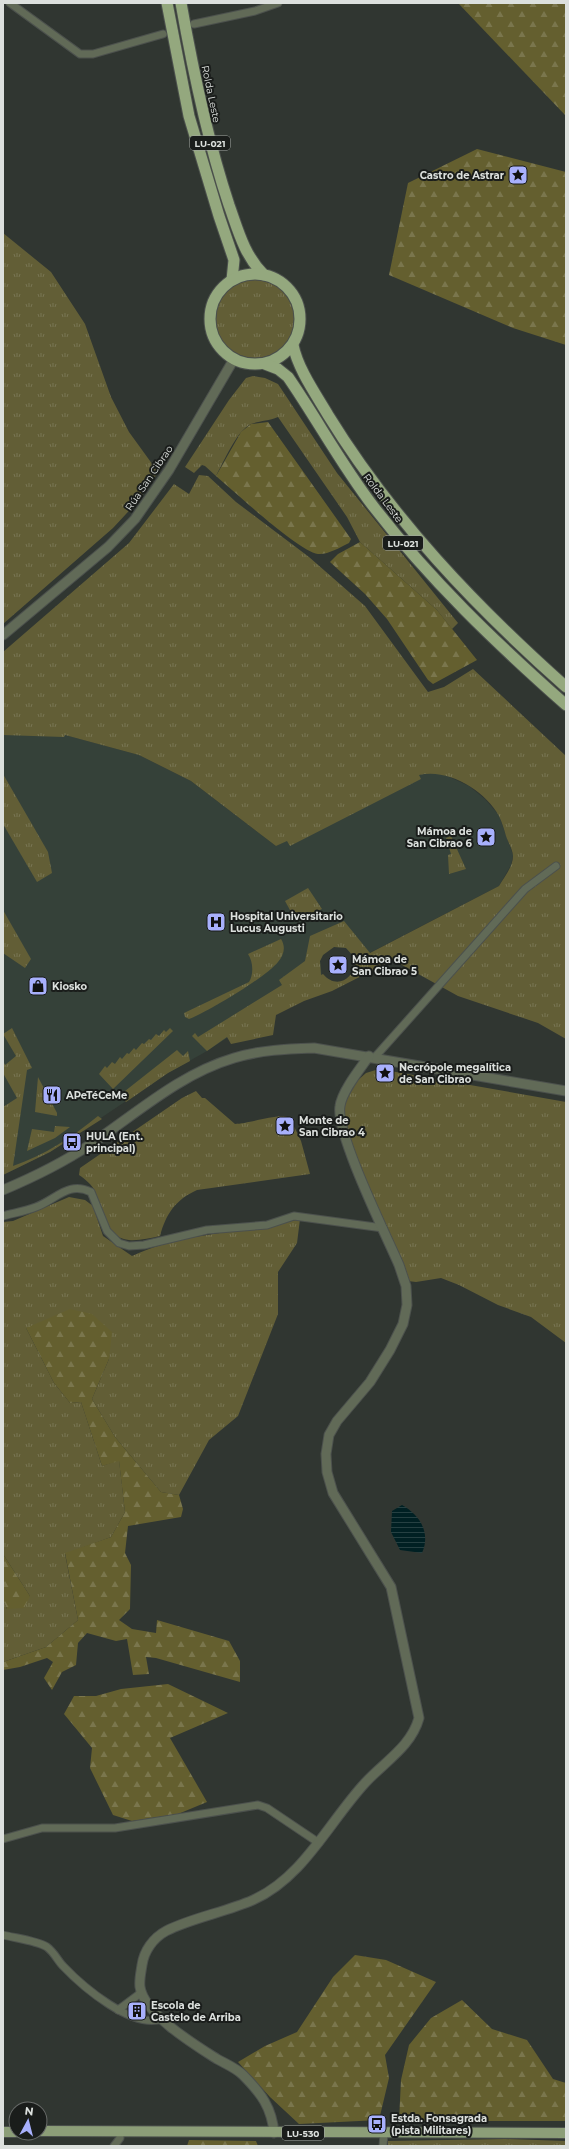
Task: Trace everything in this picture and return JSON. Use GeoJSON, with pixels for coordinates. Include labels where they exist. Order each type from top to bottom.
{"type":"FeatureCollection","features":[{"type":"Feature","properties":{"kind":"highway","name":"LU-021"},"geometry":{"type":"LineString","coordinates":[[167,3],[189,116],[218,216],[234,260],[232,280]]}},
{"type":"Feature","properties":{"kind":"highway","name":"Rolda Leste"},"geometry":{"type":"LineString","coordinates":[[181,3],[204,120],[224,189],[246,252],[254,265],[264,275]]}},
{"type":"Feature","properties":{"kind":"highway","name":"Rolda Leste"},"geometry":{"type":"LineString","coordinates":[[253,274],[264,275],[276,279],[287,286],[295,296],[300,308],[301,321],[299,333],[293,345],[276,360],[265,364],[249,364],[234,360],[223,351],[215,340],[210,320],[214,300],[221,289],[232,280],[253,274]]}},
{"type":"Feature","properties":{"kind":"highway","name":"Rolda Leste"},"geometry":{"type":"LineString","coordinates":[[293,345],[300,365],[333,423],[350,450],[396,512],[438,562],[478,605],[566,687]]}},
{"type":"Feature","properties":{"kind":"highway","name":"Rolda Leste"},"geometry":{"type":"LineString","coordinates":[[265,364],[278,369],[288,376],[355,481],[427,571],[490,636],[566,705]]}},
{"type":"Feature","properties":{"kind":"main road","name":"LU-530"},"geometry":{"type":"LineString","coordinates":[[48,2131],[566,2133]]}},
{"type":"Feature","properties":{"kind":"street"},"geometry":{"type":"LineString","coordinates":[[10,3],[80,54],[93,54],[163,34]]}},
{"type":"Feature","properties":{"kind":"street"},"geometry":{"type":"LineString","coordinates":[[194,24],[255,11],[278,3]]}},
{"type":"Feature","properties":{"kind":"street","name":"Rúa San Cibrao"},"geometry":{"type":"LineString","coordinates":[[3,635],[108,547],[135,519],[169,470],[234,360]]}},
{"type":"Feature","properties":{"kind":"street"},"geometry":{"type":"LineString","coordinates":[[274,2133],[273,2116],[258,2091],[242,2074],[162,2019],[148,2004],[140,1987],[144,1957],[156,1939],[165,1931],[232,1909],[262,1896],[282,1882],[318,1843],[364,1784],[407,1742],[415,1730],[419,1718],[391,1587],[333,1493],[327,1472],[326,1454],[329,1435],[337,1422],[370,1382],[390,1350],[404,1324],[406,1305],[406,1286],[346,1140],[339,1118],[340,1104],[372,1056],[524,889],[556,866]]}},
{"type":"Feature","properties":{"kind":"street"},"geometry":{"type":"LineString","coordinates":[[3,1190],[44,1172],[90,1145],[188,1078],[233,1058],[284,1049],[314,1048],[372,1056],[566,1091]]}},
{"type":"Feature","properties":{"kind":"street"},"geometry":{"type":"LineString","coordinates":[[3,1216],[37,1207],[68,1190],[80,1187],[91,1192],[107,1231],[119,1243],[129,1246],[144,1245],[207,1230],[267,1225],[294,1216],[383,1228]]}},
{"type":"Feature","properties":{"kind":"street"},"geometry":{"type":"LineString","coordinates":[[3,1839],[42,1828],[115,1828],[258,1805],[267,1808],[318,1843]]}},
{"type":"Feature","properties":{"kind":"street"},"geometry":{"type":"LineString","coordinates":[[3,1935],[48,1948],[63,1966],[118,2010],[129,2016],[154,2022],[162,2019]]}},
{"type":"Feature","properties":{"kind":"street"},"geometry":{"type":"LineString","coordinates":[[118,2010],[142,1992]]}},
{"type":"Feature","properties":{"kind":"street"},"geometry":{"type":"LineString","coordinates":[[114,2146],[120,2138],[120,2132]]}},
{"type":"Feature","properties":{"kind":"street"},"geometry":{"type":"LineString","coordinates":[[383,2146],[384,2133]]}},
{"type":"Feature","properties":{"kind":"shaded area","name":"Hospital Universitario Lucus Augusti"},"geometry":{"type":"Polygon","coordinates":[[[3,718],[139,755],[191,781],[276,846],[419,775],[428,773],[443,774],[469,786],[485,799],[499,815],[513,855],[511,865],[499,886],[356,960],[346,948],[334,947],[328,949],[320,961],[322,976],[207,1051],[168,1073],[50,1152],[3,1175],[3,718]]]}},
{"type":"Feature","properties":{"kind":"green space"},"geometry":{"type":"Polygon","coordinates":[[[458,3],[566,3],[566,116],[458,3]]]}},
{"type":"Feature","properties":{"kind":"green space"},"geometry":{"type":"Polygon","coordinates":[[[477,149],[566,172],[566,345],[513,328],[389,275],[408,183],[477,149]]]}},
{"type":"Feature","properties":{"kind":"green space"},"geometry":{"type":"Polygon","coordinates":[[[3,233],[51,272],[85,324],[111,397],[129,432],[158,472],[139,500],[113,528],[3,624],[3,233]]]}},
{"type":"Feature","properties":{"kind":"green space"},"geometry":{"type":"Polygon","coordinates":[[[255,280],[270,283],[283,291],[291,304],[294,319],[291,334],[283,347],[270,355],[255,358],[240,355],[227,347],[219,334],[216,319],[219,304],[227,291],[240,283],[255,280]]]}},
{"type":"Feature","properties":{"kind":"green space"},"geometry":{"type":"Polygon","coordinates":[[[253,376],[265,378],[278,384],[337,473],[458,623],[452,629],[437,610],[360,542],[347,517],[278,417],[254,423],[246,427],[231,447],[216,476],[202,465],[194,473],[185,467],[229,400],[246,378],[253,376]]]}},
{"type":"Feature","properties":{"kind":"green space"},"geometry":{"type":"Polygon","coordinates":[[[268,422],[351,539],[349,543],[322,554],[309,550],[296,543],[282,532],[216,476],[241,432],[251,424],[268,422]]]}},
{"type":"Feature","properties":{"kind":"green space"},"geometry":{"type":"Polygon","coordinates":[[[199,475],[208,476],[236,502],[309,557],[365,606],[428,692],[444,687],[473,669],[566,756],[566,1039],[538,1023],[458,996],[393,960],[332,991],[304,1001],[276,1015],[273,1035],[231,1044],[227,1037],[207,1051],[192,1036],[195,1033],[198,1037],[282,985],[279,980],[305,961],[310,936],[344,921],[370,953],[499,886],[510,868],[513,856],[499,816],[493,806],[465,783],[442,775],[419,775],[421,779],[290,846],[287,841],[276,846],[191,781],[139,755],[65,735],[64,737],[3,735],[3,652],[129,543],[174,484],[189,494],[199,475]],[[334,947],[323,955],[320,961],[321,975],[323,974],[328,979],[339,982],[348,977],[352,972],[354,960],[356,959],[346,948],[334,947]]]}},
{"type":"Feature","properties":{"kind":"green space"},"geometry":{"type":"Polygon","coordinates":[[[360,542],[437,610],[477,660],[433,684],[428,680],[387,619],[365,594],[330,562],[338,554],[360,542]]]}},
{"type":"Feature","properties":{"kind":"green space"},"geometry":{"type":"Polygon","coordinates":[[[3,774],[48,852],[52,873],[37,882],[3,824],[3,774]]]}},
{"type":"Feature","properties":{"kind":"green space"},"geometry":{"type":"Polygon","coordinates":[[[451,836],[466,869],[449,874],[448,855],[451,854],[446,838],[451,836]]]}},
{"type":"Feature","properties":{"kind":"green space"},"geometry":{"type":"Polygon","coordinates":[[[308,888],[322,909],[296,921],[285,901],[308,888]]]}},
{"type":"Feature","properties":{"kind":"green space"},"geometry":{"type":"Polygon","coordinates":[[[3,910],[31,959],[25,968],[3,953],[3,910]]]}},
{"type":"Feature","properties":{"kind":"green space"},"geometry":{"type":"Polygon","coordinates":[[[281,939],[284,948],[283,954],[272,968],[236,994],[198,1015],[189,1019],[185,1017],[184,1013],[249,982],[252,975],[252,968],[251,960],[248,954],[281,939]]]}},
{"type":"Feature","properties":{"kind":"green space"},"geometry":{"type":"Polygon","coordinates":[[[12,1028],[32,1068],[27,1070],[13,1166],[25,1162],[58,1145],[98,1116],[102,1119],[50,1152],[3,1175],[3,1107],[17,1098],[3,1073],[3,1061],[5,1065],[16,1056],[3,1034],[12,1028]]]}},
{"type":"Feature","properties":{"kind":"green space"},"geometry":{"type":"Polygon","coordinates":[[[170,1028],[173,1031],[113,1089],[99,1074],[105,1066],[107,1068],[112,1062],[115,1064],[120,1057],[122,1059],[134,1048],[136,1050],[142,1043],[144,1044],[149,1039],[151,1040],[156,1034],[159,1036],[164,1030],[166,1032],[170,1028]]]}},
{"type":"Feature","properties":{"kind":"green space"},"geometry":{"type":"Polygon","coordinates":[[[177,1050],[183,1056],[188,1051],[190,1061],[168,1073],[126,1102],[120,1095],[177,1050]]]}},
{"type":"Feature","properties":{"kind":"green space"},"geometry":{"type":"Polygon","coordinates":[[[379,1069],[566,1102],[566,1343],[531,1317],[498,1305],[459,1285],[441,1278],[416,1282],[408,1281],[361,1171],[342,1116],[344,1103],[356,1082],[366,1073],[379,1069]]]}},
{"type":"Feature","properties":{"kind":"green space"},"geometry":{"type":"Polygon","coordinates":[[[38,1077],[57,1113],[57,1116],[35,1112],[38,1077]]]}},
{"type":"Feature","properties":{"kind":"green space"},"geometry":{"type":"Polygon","coordinates":[[[196,1091],[202,1098],[205,1098],[235,1124],[280,1116],[290,1118],[301,1141],[310,1174],[197,1190],[183,1198],[172,1208],[162,1228],[160,1236],[136,1240],[121,1238],[110,1228],[95,1191],[88,1182],[79,1175],[80,1168],[182,1098],[196,1091]]]}},
{"type":"Feature","properties":{"kind":"green space"},"geometry":{"type":"Polygon","coordinates":[[[55,1126],[70,1127],[55,1138],[27,1151],[32,1129],[54,1132],[55,1126]]]}},
{"type":"Feature","properties":{"kind":"green space"},"geometry":{"type":"Polygon","coordinates":[[[69,1197],[85,1200],[93,1206],[103,1236],[132,1256],[152,1248],[194,1237],[257,1228],[300,1219],[297,1243],[278,1272],[278,1314],[238,1416],[209,1440],[179,1495],[161,1492],[115,1437],[92,1399],[109,1359],[26,1328],[54,1383],[70,1403],[81,1402],[102,1466],[119,1460],[125,1512],[111,1537],[65,1554],[78,1620],[46,1647],[3,1662],[3,1600],[7,1609],[30,1596],[3,1554],[3,1222],[13,1221],[69,1197]]]}},
{"type":"Feature","properties":{"kind":"green space"},"geometry":{"type":"Polygon","coordinates":[[[70,1309],[92,1314],[112,1332],[109,1359],[92,1399],[115,1437],[161,1492],[179,1495],[183,1509],[181,1517],[128,1526],[125,1553],[131,1565],[130,1609],[119,1620],[132,1629],[156,1633],[157,1620],[229,1641],[240,1661],[240,1682],[156,1658],[146,1657],[149,1674],[133,1675],[127,1639],[116,1641],[87,1633],[78,1643],[76,1665],[62,1672],[52,1690],[44,1678],[53,1662],[47,1658],[20,1667],[3,1670],[3,1662],[46,1647],[78,1620],[65,1553],[111,1537],[125,1512],[119,1461],[102,1466],[81,1402],[70,1403],[54,1383],[26,1328],[70,1309]]]}},
{"type":"Feature","properties":{"kind":"green space"},"geometry":{"type":"Polygon","coordinates":[[[3,1554],[30,1596],[24,1608],[7,1609],[3,1600],[3,1554]]]}},
{"type":"Feature","properties":{"kind":"green space"},"geometry":{"type":"Polygon","coordinates":[[[168,1684],[228,1713],[170,1738],[207,1802],[178,1814],[132,1821],[113,1815],[90,1768],[92,1748],[64,1714],[74,1696],[96,1696],[121,1689],[168,1684]]]}},
{"type":"Feature","properties":{"kind":"green space"},"geometry":{"type":"Polygon","coordinates":[[[355,1955],[386,1960],[436,1982],[385,2055],[389,2078],[379,2120],[299,2124],[270,2097],[238,2062],[265,2046],[297,2032],[333,1977],[355,1955]]]}},
{"type":"Feature","properties":{"kind":"green space"},"geometry":{"type":"Polygon","coordinates":[[[462,2000],[492,2029],[527,2040],[553,2079],[566,2083],[566,2121],[399,2121],[401,2080],[409,2045],[431,2018],[462,2000]]]}},
{"type":"Feature","properties":{"kind":"green space"},"geometry":{"type":"Polygon","coordinates":[[[505,2139],[566,2141],[566,2146],[388,2146],[388,2141],[505,2139]]]}},
{"type":"Feature","properties":{"kind":"green space"},"geometry":{"type":"Polygon","coordinates":[[[189,2140],[256,2141],[258,2146],[187,2146],[189,2140]]]}},
{"type":"Feature","properties":{"kind":"water"},"geometry":{"type":"Polygon","coordinates":[[[402,1505],[419,1519],[422,1525],[425,1538],[422,1553],[400,1550],[391,1532],[392,1511],[402,1505]]]}},
{"type":"Feature","properties":{"kind":"place","name":"Castro de Astrar"},"geometry":{"type":"Point","coordinates":[518,175]}},
{"type":"Feature","properties":{"kind":"place","name":"Mámoa de San Cibrao 6"},"geometry":{"type":"Point","coordinates":[486,837]}},
{"type":"Feature","properties":{"kind":"place","name":"Hospital Universitario Lucus Augusti"},"geometry":{"type":"Point","coordinates":[216,922]}},
{"type":"Feature","properties":{"kind":"place","name":"Mámoa de San Cibrao 5"},"geometry":{"type":"Point","coordinates":[338,965]}},
{"type":"Feature","properties":{"kind":"place","name":"Kiosko"},"geometry":{"type":"Point","coordinates":[38,986]}},
{"type":"Feature","properties":{"kind":"place","name":"Necrópole megalítica de San Cibrao"},"geometry":{"type":"Point","coordinates":[385,1073]}},
{"type":"Feature","properties":{"kind":"place","name":"APeTéCeMe"},"geometry":{"type":"Point","coordinates":[52,1095]}},
{"type":"Feature","properties":{"kind":"place","name":"Monte de San Cibrao 4"},"geometry":{"type":"Point","coordinates":[285,1126]}},
{"type":"Feature","properties":{"kind":"place","name":"HULA (Ent. principal)"},"geometry":{"type":"Point","coordinates":[72,1142]}},
{"type":"Feature","properties":{"kind":"place","name":"Escola de Castelo de Arriba"},"geometry":{"type":"Point","coordinates":[137,2011]}},
{"type":"Feature","properties":{"kind":"place","name":"Estda. Fonsagrada (pista Militares)"},"geometry":{"type":"Point","coordinates":[377,2124]}}]}
